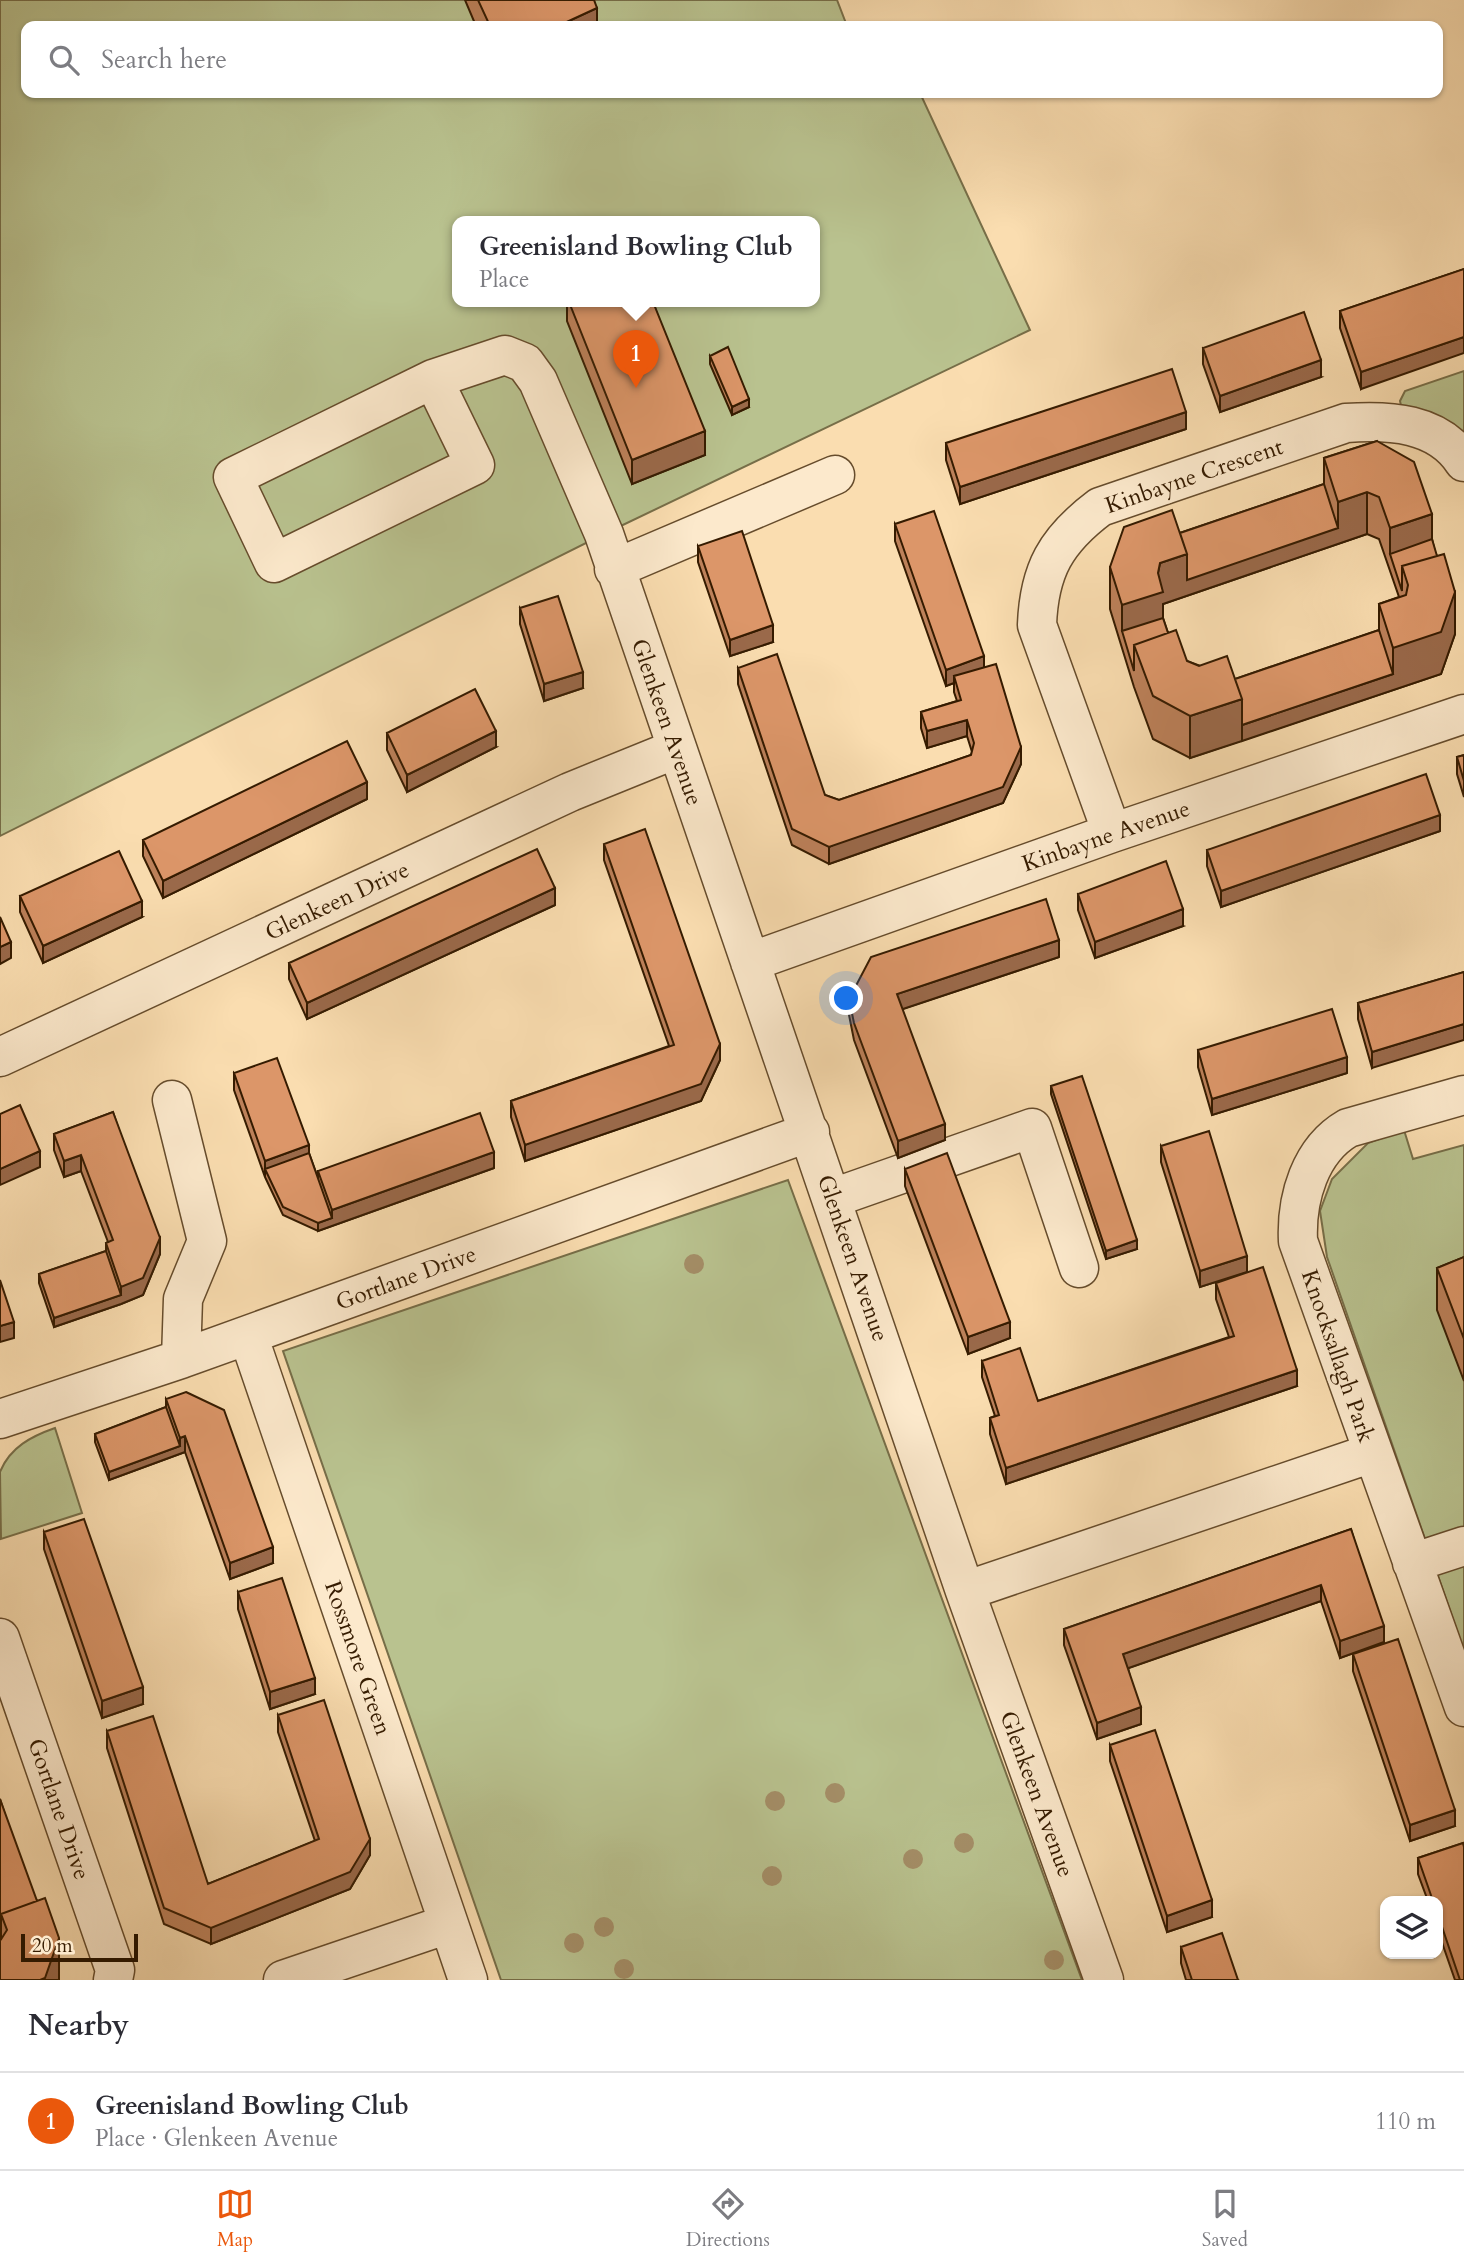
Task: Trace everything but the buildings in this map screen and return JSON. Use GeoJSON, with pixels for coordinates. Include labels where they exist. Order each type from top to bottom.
{"type":"FeatureCollection","features":[{"type":"Feature","properties":{"kind":"street","name":"Glenkeen Avenue"},"geometry":{"type":"LineString","coordinates":[[433,379],[475,465],[274,562],[233,477],[433,379],[505,355],[525,363],[538,382],[609,552],[833,1198],[965,1591],[1104,1980]]}},
{"type":"Feature","properties":{"kind":"street","name":"Kinbayne Crescent"},"geometry":{"type":"LineString","coordinates":[[1112,832],[1037,625],[1038,597],[1046,570],[1075,526],[1100,507],[1346,423],[1388,420],[1422,429],[1459,455],[1464,462]]}},
{"type":"Feature","properties":{"kind":"street"},"geometry":{"type":"LineString","coordinates":[[609,552],[835,475]]}},
{"type":"Feature","properties":{"kind":"street","name":"Kinbayne Avenue"},"geometry":{"type":"LineString","coordinates":[[750,962],[1112,832],[1464,715]]}},
{"type":"Feature","properties":{"kind":"street","name":"Glenkeen Drive"},"geometry":{"type":"LineString","coordinates":[[0,1057],[570,792],[676,749]]}},
{"type":"Feature","properties":{"kind":"street","name":"Knocksallagh Park"},"geometry":{"type":"LineString","coordinates":[[1464,1095],[1348,1128],[1332,1137],[1308,1176],[1300,1196],[1298,1241],[1464,1707]]}},
{"type":"Feature","properties":{"kind":"street"},"geometry":{"type":"LineString","coordinates":[[172,1100],[207,1241],[183,1299],[181,1359]]}},
{"type":"Feature","properties":{"kind":"street"},"geometry":{"type":"LineString","coordinates":[[833,1198],[1032,1128],[1079,1268]]}},
{"type":"Feature","properties":{"kind":"street","name":"Gortlane Drive"},"geometry":{"type":"LineString","coordinates":[[0,1419],[181,1359],[810,1132]]}},
{"type":"Feature","properties":{"kind":"street","name":"Rossmore Green"},"geometry":{"type":"LineString","coordinates":[[248,1335],[468,1980]]}},
{"type":"Feature","properties":{"kind":"street"},"geometry":{"type":"LineString","coordinates":[[965,1591],[1372,1453]]}},
{"type":"Feature","properties":{"kind":"street"},"geometry":{"type":"LineString","coordinates":[[1412,1563],[1464,1546]]}},
{"type":"Feature","properties":{"kind":"street","name":"Gortlane Drive"},"geometry":{"type":"LineString","coordinates":[[0,1638],[115,1970],[113,1980]]}},
{"type":"Feature","properties":{"kind":"street"},"geometry":{"type":"LineString","coordinates":[[283,1980],[448,1924]]}},
{"type":"Feature","properties":{"kind":"green space"},"geometry":{"type":"Polygon","coordinates":[[[0,0],[837,0],[845,21],[21,21],[21,98],[922,98],[1030,330],[604,534],[0,836],[0,0]]]}},
{"type":"Feature","properties":{"kind":"green space"},"geometry":{"type":"Polygon","coordinates":[[[1464,371],[1464,440],[1402,410],[1400,401],[1405,391],[1464,371]]]}},
{"type":"Feature","properties":{"kind":"green space"},"geometry":{"type":"Polygon","coordinates":[[[1404,1130],[1413,1159],[1464,1145],[1464,1651],[1327,1257],[1320,1211],[1332,1179],[1368,1143],[1404,1130]]]}},
{"type":"Feature","properties":{"kind":"green space"},"geometry":{"type":"Polygon","coordinates":[[[788,1180],[1082,1980],[501,1980],[283,1351],[788,1180]]]}},
{"type":"Feature","properties":{"kind":"green space"},"geometry":{"type":"Polygon","coordinates":[[[55,1428],[82,1513],[1,1539],[0,1472],[4,1463],[23,1444],[55,1428]]]}},
{"type":"Feature","properties":{"kind":"place","name":"Greenisland Bowling Club"},"geometry":{"type":"Point","coordinates":[636,388]}}]}
